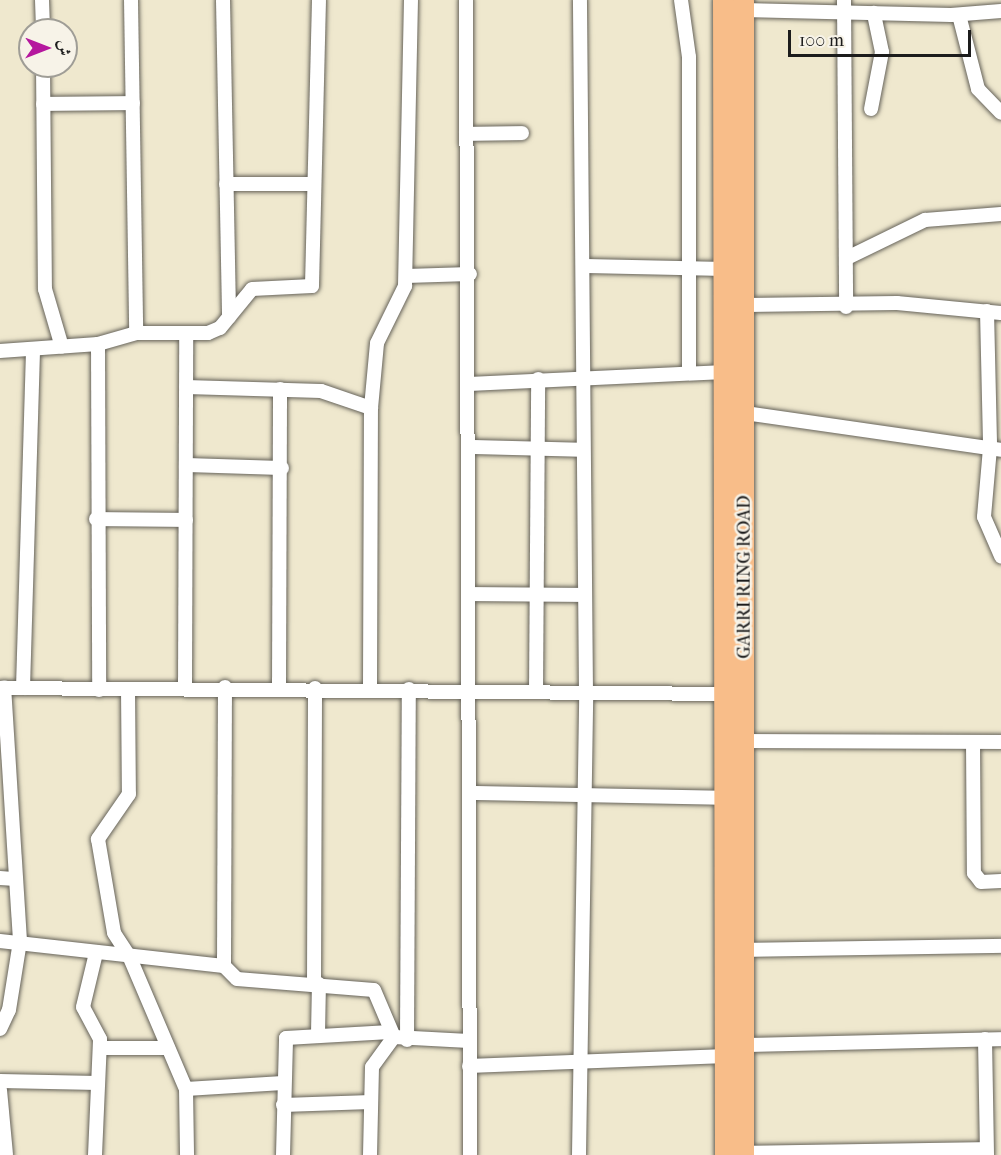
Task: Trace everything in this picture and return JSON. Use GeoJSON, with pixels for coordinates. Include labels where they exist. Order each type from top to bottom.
{"type":"FeatureCollection","features":[{"type":"Feature","properties":{"kind":"highway","name":"GARRI RING ROAD"},"geometry":{"type":"LineString","coordinates":[[723,0],[725,372],[735,694],[745,741],[745,950],[735,1051]]}},
{"type":"Feature","properties":{"kind":"highway","name":"GARRI RING ROAD"},"geometry":{"type":"LineString","coordinates":[[737,1154],[727,798],[735,694],[745,413],[743,5]]}},
{"type":"Feature","properties":{"kind":"street"},"geometry":{"type":"LineString","coordinates":[[42,0],[43,18]]}},
{"type":"Feature","properties":{"kind":"street"},"geometry":{"type":"LineString","coordinates":[[131,0],[136,333]]}},
{"type":"Feature","properties":{"kind":"street"},"geometry":{"type":"LineString","coordinates":[[223,0],[229,316]]}},
{"type":"Feature","properties":{"kind":"street"},"geometry":{"type":"LineString","coordinates":[[0,351],[98,344],[136,333],[215,331],[252,289],[306,289],[314,284],[313,184],[319,0]]}},
{"type":"Feature","properties":{"kind":"street"},"geometry":{"type":"LineString","coordinates":[[370,687],[371,408],[377,343],[400,305],[406,276],[411,0]]}},
{"type":"Feature","properties":{"kind":"street"},"geometry":{"type":"LineString","coordinates":[[465,0],[471,447],[470,1155]]}},
{"type":"Feature","properties":{"kind":"street"},"geometry":{"type":"LineString","coordinates":[[579,1155],[577,1060],[586,693],[583,379],[586,266],[580,0]]}},
{"type":"Feature","properties":{"kind":"street"},"geometry":{"type":"LineString","coordinates":[[681,0],[688,57],[688,374]]}},
{"type":"Feature","properties":{"kind":"street"},"geometry":{"type":"LineString","coordinates":[[743,5],[843,6],[874,13],[958,15],[1001,11]]}},
{"type":"Feature","properties":{"kind":"street"},"geometry":{"type":"LineString","coordinates":[[843,6],[846,307]]}},
{"type":"Feature","properties":{"kind":"street"},"geometry":{"type":"LineString","coordinates":[[871,109],[882,61],[874,13]]}},
{"type":"Feature","properties":{"kind":"street"},"geometry":{"type":"LineString","coordinates":[[958,15],[978,89],[1001,112]]}},
{"type":"Feature","properties":{"kind":"street"},"geometry":{"type":"LineString","coordinates":[[43,78],[45,289],[62,347]]}},
{"type":"Feature","properties":{"kind":"street"},"geometry":{"type":"LineString","coordinates":[[43,104],[133,103]]}},
{"type":"Feature","properties":{"kind":"street"},"geometry":{"type":"LineString","coordinates":[[466,134],[522,132]]}},
{"type":"Feature","properties":{"kind":"street"},"geometry":{"type":"LineString","coordinates":[[226,184],[313,184]]}},
{"type":"Feature","properties":{"kind":"street"},"geometry":{"type":"LineString","coordinates":[[847,258],[925,220],[1001,213]]}},
{"type":"Feature","properties":{"kind":"street"},"geometry":{"type":"LineString","coordinates":[[586,266],[725,269]]}},
{"type":"Feature","properties":{"kind":"street"},"geometry":{"type":"LineString","coordinates":[[406,276],[470,274]]}},
{"type":"Feature","properties":{"kind":"street"},"geometry":{"type":"LineString","coordinates":[[746,305],[846,307],[897,303],[994,312],[996,449],[984,517],[1001,555]]}},
{"type":"Feature","properties":{"kind":"street"},"geometry":{"type":"LineString","coordinates":[[185,686],[186,333]]}},
{"type":"Feature","properties":{"kind":"street"},"geometry":{"type":"LineString","coordinates":[[98,344],[96,519],[99,690]]}},
{"type":"Feature","properties":{"kind":"street"},"geometry":{"type":"LineString","coordinates":[[23,688],[33,350]]}},
{"type":"Feature","properties":{"kind":"street"},"geometry":{"type":"LineString","coordinates":[[469,384],[725,372]]}},
{"type":"Feature","properties":{"kind":"street"},"geometry":{"type":"LineString","coordinates":[[536,692],[538,379]]}},
{"type":"Feature","properties":{"kind":"street"},"geometry":{"type":"LineString","coordinates":[[186,387],[331,392],[371,408]]}},
{"type":"Feature","properties":{"kind":"street"},"geometry":{"type":"LineString","coordinates":[[279,687],[282,468],[280,389]]}},
{"type":"Feature","properties":{"kind":"street"},"geometry":{"type":"LineString","coordinates":[[745,413],[996,449]]}},
{"type":"Feature","properties":{"kind":"street"},"geometry":{"type":"LineString","coordinates":[[471,447],[583,450]]}},
{"type":"Feature","properties":{"kind":"street"},"geometry":{"type":"LineString","coordinates":[[186,465],[282,468]]}},
{"type":"Feature","properties":{"kind":"street"},"geometry":{"type":"LineString","coordinates":[[96,519],[186,520]]}},
{"type":"Feature","properties":{"kind":"street"},"geometry":{"type":"LineString","coordinates":[[471,594],[585,595]]}},
{"type":"Feature","properties":{"kind":"street"},"geometry":{"type":"LineString","coordinates":[[0,1029],[9,1010],[20,941],[2,688],[99,690],[185,686],[370,687],[470,691],[735,694]]}},
{"type":"Feature","properties":{"kind":"street"},"geometry":{"type":"LineString","coordinates":[[224,966],[225,687]]}},
{"type":"Feature","properties":{"kind":"street"},"geometry":{"type":"LineString","coordinates":[[315,688],[318,1034]]}},
{"type":"Feature","properties":{"kind":"street"},"geometry":{"type":"LineString","coordinates":[[370,1155],[373,1065],[397,1036],[409,688]]}},
{"type":"Feature","properties":{"kind":"street"},"geometry":{"type":"LineString","coordinates":[[128,689],[129,794],[98,839],[114,933],[130,958],[186,1089],[186,1155]]}},
{"type":"Feature","properties":{"kind":"street"},"geometry":{"type":"LineString","coordinates":[[745,741],[1001,742]]}},
{"type":"Feature","properties":{"kind":"street"},"geometry":{"type":"LineString","coordinates":[[974,742],[974,873],[981,882],[1001,881]]}},
{"type":"Feature","properties":{"kind":"street"},"geometry":{"type":"LineString","coordinates":[[470,793],[727,798]]}},
{"type":"Feature","properties":{"kind":"street"},"geometry":{"type":"LineString","coordinates":[[0,878],[16,879]]}},
{"type":"Feature","properties":{"kind":"street"},"geometry":{"type":"LineString","coordinates":[[0,941],[20,941],[130,958],[224,966],[237,979],[317,983],[374,990],[397,1036]]}},
{"type":"Feature","properties":{"kind":"street"},"geometry":{"type":"LineString","coordinates":[[745,950],[1001,946]]}},
{"type":"Feature","properties":{"kind":"street"},"geometry":{"type":"LineString","coordinates":[[95,1155],[101,1048],[83,1007],[96,953]]}},
{"type":"Feature","properties":{"kind":"street"},"geometry":{"type":"LineString","coordinates":[[283,1155],[283,1083],[286,1038],[318,1034],[469,1041]]}},
{"type":"Feature","properties":{"kind":"street"},"geometry":{"type":"LineString","coordinates":[[737,1154],[986,1152],[985,1039]]}},
{"type":"Feature","properties":{"kind":"street"},"geometry":{"type":"LineString","coordinates":[[469,1066],[1001,1039]]}},
{"type":"Feature","properties":{"kind":"street"},"geometry":{"type":"LineString","coordinates":[[101,1048],[168,1048]]}},
{"type":"Feature","properties":{"kind":"street"},"geometry":{"type":"LineString","coordinates":[[0,1081],[98,1083]]}},
{"type":"Feature","properties":{"kind":"street"},"geometry":{"type":"LineString","coordinates":[[186,1089],[283,1083]]}},
{"type":"Feature","properties":{"kind":"street"},"geometry":{"type":"LineString","coordinates":[[0,1090],[6,1155]]}},
{"type":"Feature","properties":{"kind":"street"},"geometry":{"type":"LineString","coordinates":[[283,1105],[371,1102]]}}]}
